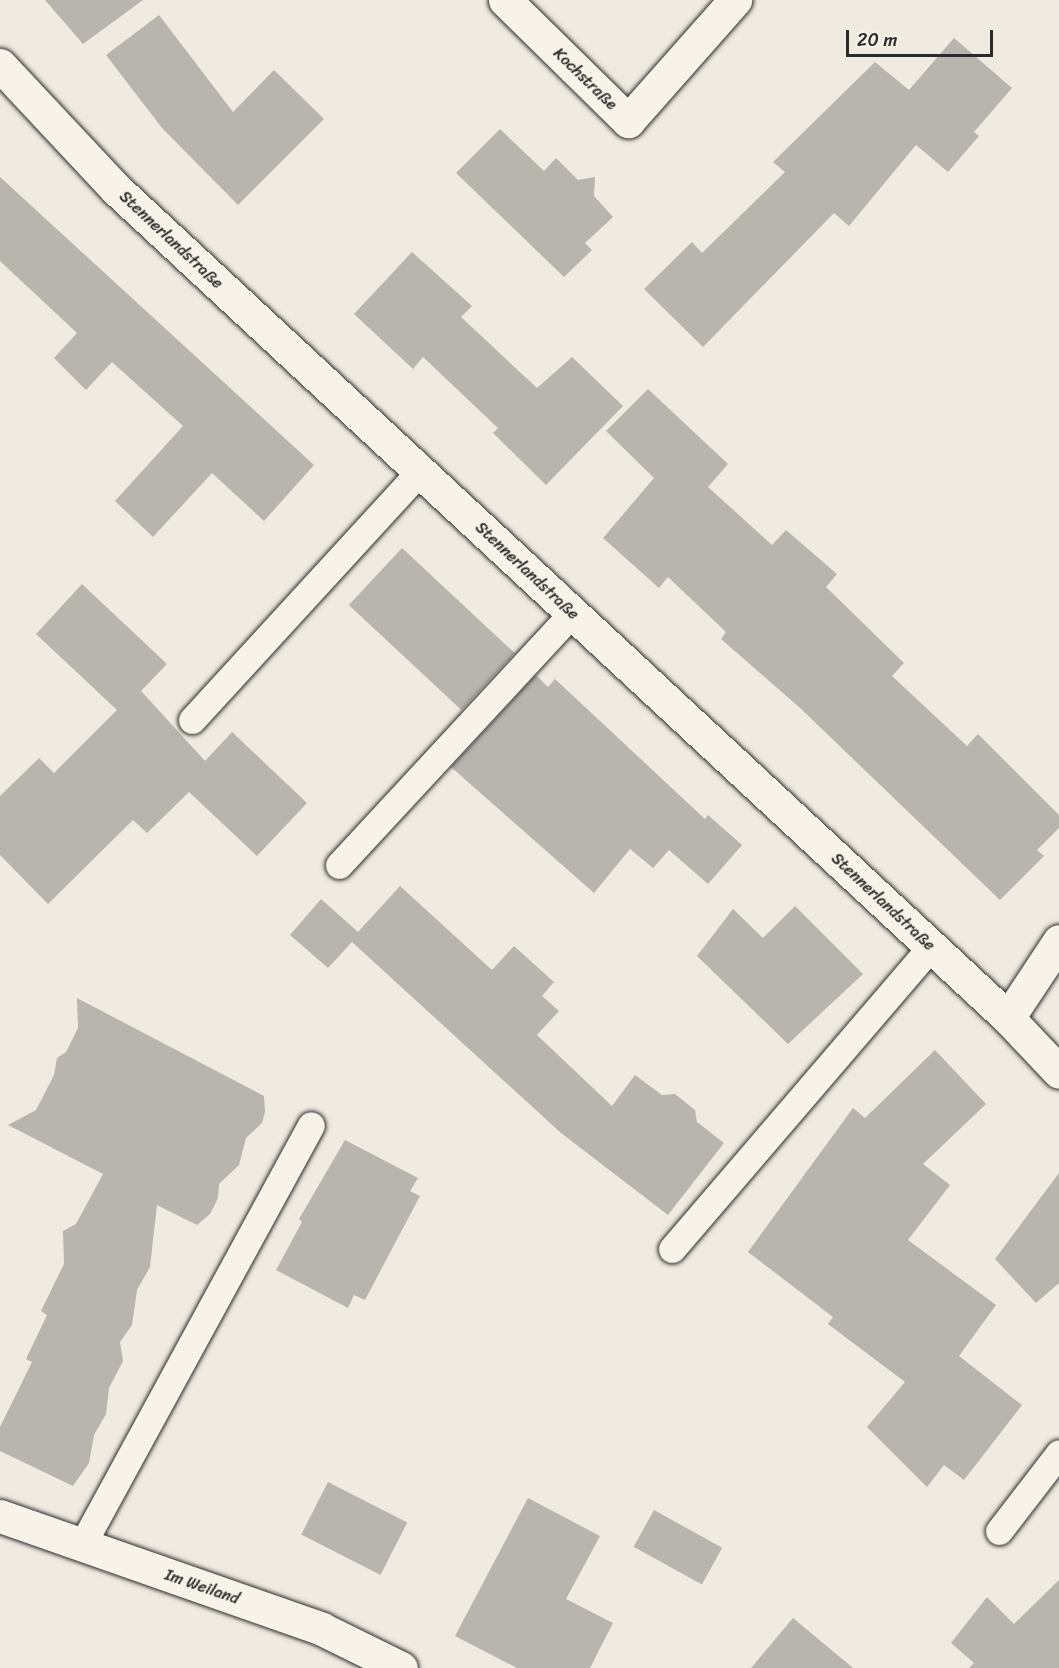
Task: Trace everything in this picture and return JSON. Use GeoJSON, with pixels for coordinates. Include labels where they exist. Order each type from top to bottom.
{"type":"FeatureCollection","features":[{"type":"Feature","properties":{"kind":"street","name":"Kochstraße"},"geometry":{"type":"LineString","coordinates":[[505,0],[628,121],[735,0]]}},
{"type":"Feature","properties":{"kind":"street","name":"Stennerlandstraße"},"geometry":{"type":"LineString","coordinates":[[0,65],[116,189],[1008,1018],[1059,1072]]}},
{"type":"Feature","properties":{"kind":"street"},"geometry":{"type":"LineString","coordinates":[[1008,1018],[1059,941]]}},
{"type":"Feature","properties":{"kind":"street","name":"Im Weiland"},"geometry":{"type":"LineString","coordinates":[[0,1516],[322,1629],[401,1668]]}},
{"type":"Feature","properties":{"kind":"lane"},"geometry":{"type":"LineString","coordinates":[[192,720],[419,471]]}},
{"type":"Feature","properties":{"kind":"lane"},"geometry":{"type":"LineString","coordinates":[[339,865],[572,613]]}},
{"type":"Feature","properties":{"kind":"lane"},"geometry":{"type":"LineString","coordinates":[[672,1249],[931,947]]}},
{"type":"Feature","properties":{"kind":"lane"},"geometry":{"type":"LineString","coordinates":[[82,1545],[311,1125]]}},
{"type":"Feature","properties":{"kind":"lane"},"geometry":{"type":"LineString","coordinates":[[999,1531],[1059,1453]]}},
{"type":"Feature","properties":{"kind":"building"},"geometry":{"type":"Polygon","coordinates":[[[45,0],[143,0],[83,44],[45,0]]]}},
{"type":"Feature","properties":{"kind":"building"},"geometry":{"type":"Polygon","coordinates":[[[159,15],[233,112],[274,70],[324,119],[238,205],[162,128],[106,55],[159,15]]]}},
{"type":"Feature","properties":{"kind":"building"},"geometry":{"type":"Polygon","coordinates":[[[954,38],[1012,88],[974,132],[979,136],[948,172],[916,145],[849,226],[834,213],[703,347],[644,289],[692,242],[702,253],[785,172],[773,162],[875,62],[909,90],[954,38]]]}},
{"type":"Feature","properties":{"kind":"building"},"geometry":{"type":"Polygon","coordinates":[[[500,129],[544,171],[556,158],[578,180],[595,177],[594,196],[613,217],[585,243],[592,250],[564,277],[456,173],[500,129]]]}},
{"type":"Feature","properties":{"kind":"building"},"geometry":{"type":"Polygon","coordinates":[[[0,177],[314,465],[264,521],[212,473],[153,537],[115,501],[183,426],[112,362],[86,390],[54,358],[77,333],[0,261],[0,177]]]}},
{"type":"Feature","properties":{"kind":"building"},"geometry":{"type":"Polygon","coordinates":[[[412,252],[472,306],[461,317],[537,388],[572,357],[623,406],[546,485],[493,433],[498,428],[423,357],[413,369],[354,314],[412,252]]]}},
{"type":"Feature","properties":{"kind":"building"},"geometry":{"type":"Polygon","coordinates":[[[648,389],[728,464],[708,487],[772,545],[786,530],[837,574],[826,587],[904,663],[892,676],[967,746],[978,734],[1059,815],[1059,828],[1037,850],[1044,856],[1000,900],[799,707],[721,639],[726,632],[668,577],[659,588],[603,538],[654,478],[606,431],[648,389]]]}},
{"type":"Feature","properties":{"kind":"building"},"geometry":{"type":"Polygon","coordinates":[[[402,548],[515,653],[461,710],[349,605],[402,548]]]}},
{"type":"Feature","properties":{"kind":"building"},"geometry":{"type":"Polygon","coordinates":[[[82,584],[167,664],[141,691],[205,761],[232,732],[307,803],[257,856],[189,792],[147,833],[133,820],[48,904],[0,855],[0,796],[39,758],[54,773],[117,710],[36,634],[82,584]]]}},
{"type":"Feature","properties":{"kind":"building"},"geometry":{"type":"Polygon","coordinates":[[[536,675],[548,687],[555,679],[705,819],[708,815],[742,845],[708,884],[669,850],[653,868],[630,849],[594,893],[451,767],[536,675]]]}},
{"type":"Feature","properties":{"kind":"building"},"geometry":{"type":"Polygon","coordinates":[[[400,886],[492,970],[514,946],[554,982],[542,996],[559,1011],[537,1035],[612,1106],[635,1075],[662,1095],[675,1094],[695,1110],[697,1122],[724,1143],[668,1215],[561,1133],[352,942],[328,968],[290,935],[321,899],[358,932],[400,886]]]}},
{"type":"Feature","properties":{"kind":"building"},"geometry":{"type":"Polygon","coordinates":[[[795,906],[863,974],[788,1044],[697,956],[733,909],[763,938],[795,906]]]}},
{"type":"Feature","properties":{"kind":"building"},"geometry":{"type":"Polygon","coordinates":[[[77,998],[264,1096],[265,1112],[262,1123],[246,1138],[239,1165],[219,1184],[218,1198],[210,1214],[197,1225],[157,1205],[150,1267],[137,1290],[132,1325],[120,1342],[123,1361],[109,1388],[106,1414],[94,1435],[89,1463],[73,1486],[0,1451],[0,1427],[32,1362],[26,1359],[47,1315],[41,1311],[64,1264],[63,1231],[76,1224],[103,1174],[8,1125],[36,1110],[54,1075],[57,1058],[66,1052],[78,1028],[77,998]]]}},
{"type":"Feature","properties":{"kind":"building"},"geometry":{"type":"Polygon","coordinates":[[[935,1050],[986,1104],[923,1164],[950,1185],[908,1240],[996,1305],[959,1356],[1022,1405],[964,1480],[944,1465],[927,1487],[867,1427],[905,1382],[828,1324],[833,1317],[748,1252],[853,1108],[865,1118],[935,1050]]]}},
{"type":"Feature","properties":{"kind":"building"},"geometry":{"type":"Polygon","coordinates":[[[345,1140],[418,1178],[410,1191],[420,1196],[365,1300],[354,1295],[348,1308],[276,1270],[302,1222],[299,1219],[345,1140]]]}},
{"type":"Feature","properties":{"kind":"building"},"geometry":{"type":"Polygon","coordinates":[[[1059,1173],[1059,1283],[1036,1303],[995,1259],[1059,1173]]]}},
{"type":"Feature","properties":{"kind":"building"},"geometry":{"type":"Polygon","coordinates":[[[328,1482],[407,1522],[381,1575],[301,1535],[328,1482]]]}},
{"type":"Feature","properties":{"kind":"building"},"geometry":{"type":"Polygon","coordinates":[[[528,1498],[600,1536],[566,1599],[613,1623],[590,1668],[517,1668],[455,1636],[528,1498]]]}},
{"type":"Feature","properties":{"kind":"building"},"geometry":{"type":"Polygon","coordinates":[[[654,1510],[722,1548],[702,1585],[634,1547],[654,1510]]]}},
{"type":"Feature","properties":{"kind":"building"},"geometry":{"type":"Polygon","coordinates":[[[1059,1580],[1059,1668],[969,1668],[974,1663],[951,1643],[987,1597],[1014,1624],[1059,1580]]]}},
{"type":"Feature","properties":{"kind":"building"},"geometry":{"type":"Polygon","coordinates":[[[793,1618],[853,1668],[751,1668],[793,1618]]]}}]}
